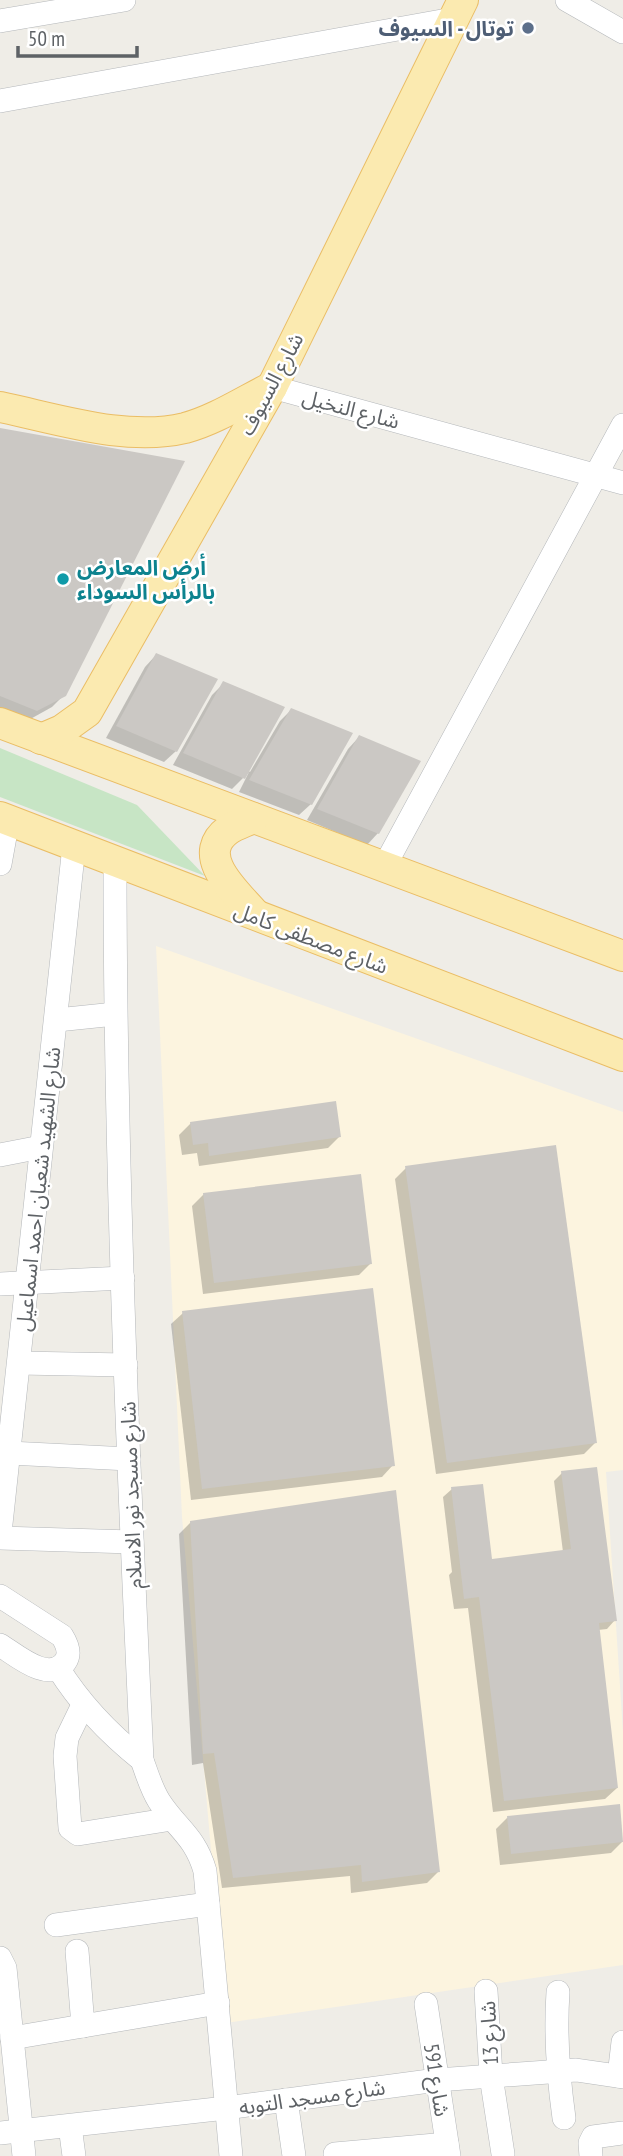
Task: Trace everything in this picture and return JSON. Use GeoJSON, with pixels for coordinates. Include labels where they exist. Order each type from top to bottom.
{"type":"FeatureCollection","features":[{"type":"Feature","properties":{"kind":"main road","name":"شارع السيوف"},"geometry":{"type":"LineString","coordinates":[[41,738],[72,724],[87,712],[272,387],[458,9]]}},
{"type":"Feature","properties":{"kind":"main road"},"geometry":{"type":"LineString","coordinates":[[0,407],[132,433],[160,432],[187,427],[212,417],[272,387]]}},
{"type":"Feature","properties":{"kind":"main road"},"geometry":{"type":"LineString","coordinates":[[0,723],[623,956]]}},
{"type":"Feature","properties":{"kind":"main road"},"geometry":{"type":"LineString","coordinates":[[253,818],[224,833],[219,839],[215,855],[220,874],[258,917]]}},
{"type":"Feature","properties":{"kind":"main road","name":"شارع مصطفى كامل"},"geometry":{"type":"LineString","coordinates":[[4,819],[623,1056]]}},
{"type":"Feature","properties":{"kind":"street"},"geometry":{"type":"LineString","coordinates":[[0,21],[51,6],[124,0]]}},
{"type":"Feature","properties":{"kind":"street"},"geometry":{"type":"LineString","coordinates":[[566,0],[623,32]]}},
{"type":"Feature","properties":{"kind":"street"},"geometry":{"type":"LineString","coordinates":[[0,101],[458,9]]}},
{"type":"Feature","properties":{"kind":"street","name":"شارع النخيل"},"geometry":{"type":"LineString","coordinates":[[272,387],[623,483]]}},
{"type":"Feature","properties":{"kind":"street"},"geometry":{"type":"LineString","coordinates":[[384,867],[623,425]]}},
{"type":"Feature","properties":{"kind":"street"},"geometry":{"type":"LineString","coordinates":[[0,864],[4,819]]}},
{"type":"Feature","properties":{"kind":"street","name":"شارع الشهيد شعبان احمد اسماعيل"},"geometry":{"type":"LineString","coordinates":[[0,1535],[74,846]]}},
{"type":"Feature","properties":{"kind":"street","name":"شارع مسجد نور الاسلام"},"geometry":{"type":"LineString","coordinates":[[115,862],[115,1014],[129,1460],[142,1760],[159,1801],[200,1852],[205,1871],[231,2156]]}},
{"type":"Feature","properties":{"kind":"street"},"geometry":{"type":"LineString","coordinates":[[57,1020],[115,1014]]}},
{"type":"Feature","properties":{"kind":"street"},"geometry":{"type":"LineString","coordinates":[[0,1155],[41,1147]]}},
{"type":"Feature","properties":{"kind":"street"},"geometry":{"type":"LineString","coordinates":[[0,1284],[123,1278]]}},
{"type":"Feature","properties":{"kind":"street"},"geometry":{"type":"LineString","coordinates":[[19,1363],[126,1365]]}},
{"type":"Feature","properties":{"kind":"street"},"geometry":{"type":"LineString","coordinates":[[9,1453],[129,1460]]}},
{"type":"Feature","properties":{"kind":"street"},"geometry":{"type":"LineString","coordinates":[[0,1535],[132,1542]]}},
{"type":"Feature","properties":{"kind":"street"},"geometry":{"type":"LineString","coordinates":[[0,1596],[62,1636],[68,1653],[65,1662],[48,1671],[0,1645]]}},
{"type":"Feature","properties":{"kind":"street"},"geometry":{"type":"LineString","coordinates":[[58,1668],[101,1725],[142,1760]]}},
{"type":"Feature","properties":{"kind":"street"},"geometry":{"type":"LineString","coordinates":[[83,1704],[68,1738],[65,1756],[70,1828],[73,1832],[78,1834],[172,1819]]}},
{"type":"Feature","properties":{"kind":"street"},"geometry":{"type":"LineString","coordinates":[[56,1925],[208,1904]]}},
{"type":"Feature","properties":{"kind":"street"},"geometry":{"type":"LineString","coordinates":[[77,1951],[83,2026]]}},
{"type":"Feature","properties":{"kind":"street"},"geometry":{"type":"LineString","coordinates":[[1,1959],[5,1968],[12,2038],[11,2132],[24,2156]]}},
{"type":"Feature","properties":{"kind":"street","name":"شارع 13"},"geometry":{"type":"LineString","coordinates":[[486,1990],[491,2076],[503,2154]]}},
{"type":"Feature","properties":{"kind":"street"},"geometry":{"type":"LineString","coordinates":[[558,1992],[555,2031],[557,2070],[565,2118]]}},
{"type":"Feature","properties":{"kind":"street"},"geometry":{"type":"LineString","coordinates":[[12,2038],[218,2003]]}},
{"type":"Feature","properties":{"kind":"street","name":"شارع 591"},"geometry":{"type":"LineString","coordinates":[[426,2004],[448,2150]]}},
{"type":"Feature","properties":{"kind":"street"},"geometry":{"type":"LineString","coordinates":[[621,2076],[623,2042]]}},
{"type":"Feature","properties":{"kind":"street","name":"شارع مسجد التوبه"},"geometry":{"type":"LineString","coordinates":[[11,2132],[226,2108],[437,2080],[557,2070],[598,2071],[621,2076]]}},
{"type":"Feature","properties":{"kind":"street"},"geometry":{"type":"LineString","coordinates":[[286,2100],[294,2156]]}},
{"type":"Feature","properties":{"kind":"street"},"geometry":{"type":"LineString","coordinates":[[70,2126],[74,2156]]}},
{"type":"Feature","properties":{"kind":"street"},"geometry":{"type":"LineString","coordinates":[[591,2156],[590,2143],[593,2137],[623,2133]]}},
{"type":"Feature","properties":{"kind":"street"},"geometry":{"type":"LineString","coordinates":[[335,2154],[448,2150]]}},
{"type":"Feature","properties":{"kind":"shaded area"},"geometry":{"type":"Polygon","coordinates":[[[156,946],[623,1112],[623,1470],[606,1472],[623,1732],[623,1965],[226,2023],[182,1517],[156,946]]]}},
{"type":"Feature","properties":{"kind":"green space"},"geometry":{"type":"Polygon","coordinates":[[[0,748],[137,805],[205,876],[0,797],[0,748]]]}},
{"type":"Feature","properties":{"kind":"building","name":"أرض المعارض بالرأس السوداء"},"geometry":{"type":"Polygon","coordinates":[[[0,428],[185,461],[66,696],[37,711],[0,696],[0,428]]]}},
{"type":"Feature","properties":{"kind":"building"},"geometry":{"type":"Polygon","coordinates":[[[156,653],[218,679],[177,752],[116,726],[156,653]]]}},
{"type":"Feature","properties":{"kind":"building"},"geometry":{"type":"Polygon","coordinates":[[[223,681],[285,707],[245,779],[183,753],[223,681]]]}},
{"type":"Feature","properties":{"kind":"building"},"geometry":{"type":"Polygon","coordinates":[[[291,708],[353,733],[312,805],[249,780],[291,708]]]}},
{"type":"Feature","properties":{"kind":"building"},"geometry":{"type":"Polygon","coordinates":[[[359,735],[421,761],[379,834],[317,809],[359,735]]]}},
{"type":"Feature","properties":{"kind":"building"},"geometry":{"type":"Polygon","coordinates":[[[336,1101],[341,1137],[209,1156],[208,1143],[193,1145],[190,1122],[336,1101]]]}},
{"type":"Feature","properties":{"kind":"building"},"geometry":{"type":"Polygon","coordinates":[[[556,1145],[597,1443],[447,1463],[405,1166],[556,1145]]]}},
{"type":"Feature","properties":{"kind":"building"},"geometry":{"type":"Polygon","coordinates":[[[361,1174],[372,1264],[214,1283],[203,1193],[361,1174]]]}},
{"type":"Feature","properties":{"kind":"building"},"geometry":{"type":"Polygon","coordinates":[[[373,1288],[395,1466],[202,1489],[182,1311],[373,1288]]]}},
{"type":"Feature","properties":{"kind":"building"},"geometry":{"type":"Polygon","coordinates":[[[597,1467],[617,1621],[599,1623],[618,1788],[504,1801],[479,1597],[464,1599],[451,1487],[483,1484],[492,1559],[571,1549],[561,1471],[597,1467]]]}},
{"type":"Feature","properties":{"kind":"building"},"geometry":{"type":"Polygon","coordinates":[[[396,1490],[440,1872],[362,1882],[361,1865],[233,1878],[214,1753],[203,1754],[190,1521],[396,1490]]]}},
{"type":"Feature","properties":{"kind":"building"},"geometry":{"type":"Polygon","coordinates":[[[620,1804],[623,1842],[511,1854],[507,1816],[620,1804]]]}},
{"type":"Feature","properties":{"kind":"place","name":"توتال - السيوف"},"geometry":{"type":"Point","coordinates":[528,28]}},
{"type":"Feature","properties":{"kind":"place","name":"أرض المعارض بالرأس السوداء"},"geometry":{"type":"Point","coordinates":[63,579]}}]}
